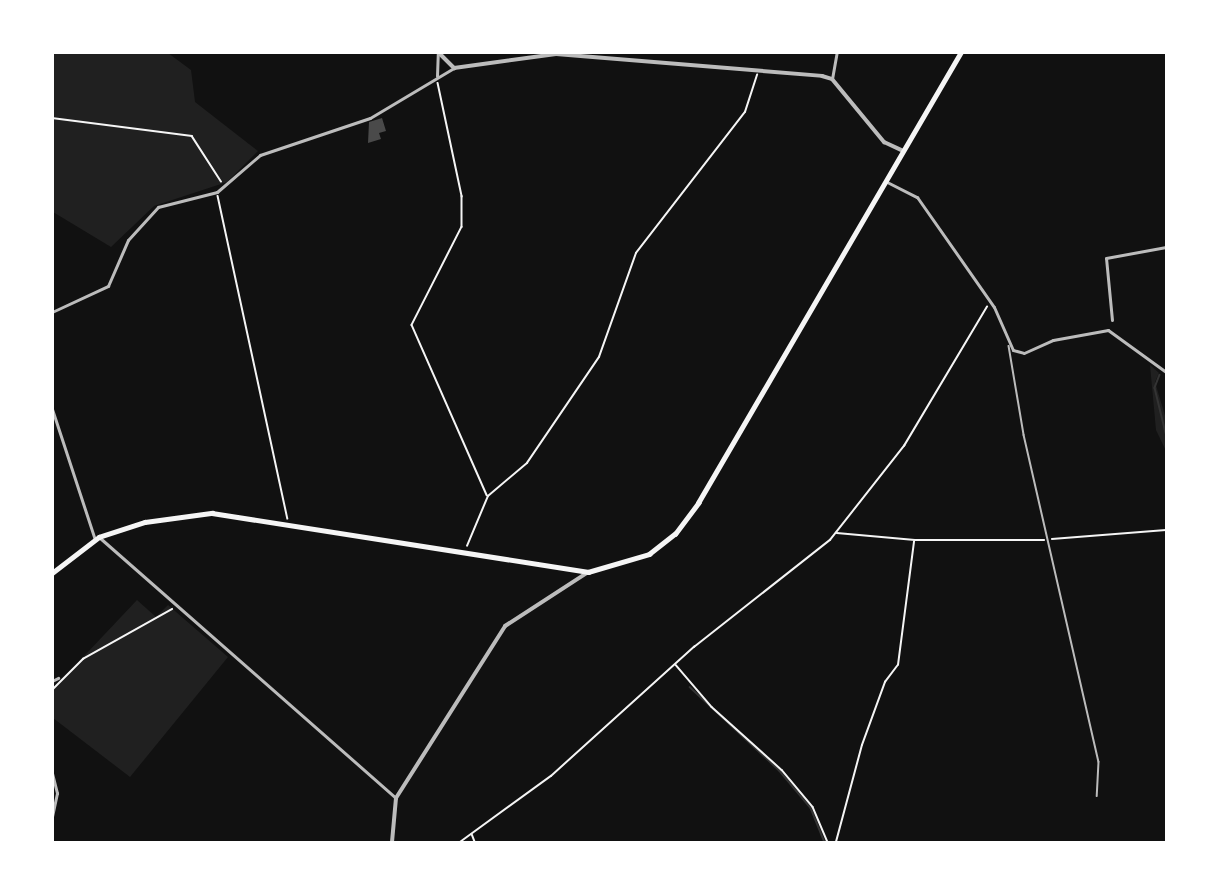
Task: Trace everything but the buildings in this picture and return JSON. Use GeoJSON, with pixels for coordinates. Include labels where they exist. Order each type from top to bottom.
{"type":"FeatureCollection","features":[{"type":"Feature","properties":{"kind":"main road"},"geometry":{"type":"LineString","coordinates":[[52,573],[97,538],[145,522],[212,513],[588,572],[649,554],[675,534],[736,441],[961,52]]}},
{"type":"Feature","properties":{"kind":"street"},"geometry":{"type":"LineString","coordinates":[[832,79],[837,52]]}},
{"type":"Feature","properties":{"kind":"street"},"geometry":{"type":"LineString","coordinates":[[438,53],[454,68]]}},
{"type":"Feature","properties":{"kind":"street"},"geometry":{"type":"LineString","coordinates":[[437,76],[438,53]]}},
{"type":"Feature","properties":{"kind":"street"},"geometry":{"type":"LineString","coordinates":[[52,312],[106,287],[128,240],[158,207],[217,192],[260,155],[333,135],[454,68],[556,54],[758,69],[832,79],[870,129],[903,151]]}},
{"type":"Feature","properties":{"kind":"street"},"geometry":{"type":"LineString","coordinates":[[887,182],[917,197],[991,303],[1009,346],[1024,353],[1080,333],[1115,333],[1167,372]]}},
{"type":"Feature","properties":{"kind":"street"},"geometry":{"type":"LineString","coordinates":[[1112,320],[1106,258],[1167,247]]}},
{"type":"Feature","properties":{"kind":"street"},"geometry":{"type":"LineString","coordinates":[[1114,328],[1115,333]]}},
{"type":"Feature","properties":{"kind":"street"},"geometry":{"type":"LineString","coordinates":[[52,409],[97,538],[396,798]]}},
{"type":"Feature","properties":{"kind":"street"},"geometry":{"type":"LineString","coordinates":[[392,843],[396,798],[505,626],[588,572]]}},
{"type":"Feature","properties":{"kind":"street"},"geometry":{"type":"LineString","coordinates":[[52,681],[58,678]]}},
{"type":"Feature","properties":{"kind":"street"},"geometry":{"type":"LineString","coordinates":[[52,773],[57,793],[52,817]]}},
{"type":"Feature","properties":{"kind":"lane"},"geometry":{"type":"LineString","coordinates":[[1009,346],[1048,540],[1099,762],[1097,796]]}},
{"type":"Feature","properties":{"kind":"path"},"geometry":{"type":"LineString","coordinates":[[464,553],[488,496],[527,463],[599,357],[636,253],[745,112],[758,69]]}},
{"type":"Feature","properties":{"kind":"path"},"geometry":{"type":"LineString","coordinates":[[437,76],[462,196],[462,227],[412,326],[488,496]]}},
{"type":"Feature","properties":{"kind":"path"},"geometry":{"type":"LineString","coordinates":[[52,118],[192,135],[224,187]]}},
{"type":"Feature","properties":{"kind":"path"},"geometry":{"type":"LineString","coordinates":[[217,192],[229,225],[289,526]]}},
{"type":"Feature","properties":{"kind":"path"},"geometry":{"type":"LineString","coordinates":[[460,843],[551,776],[675,664],[836,533],[904,446],[975,319],[991,303]]}},
{"type":"Feature","properties":{"kind":"path"},"geometry":{"type":"LineString","coordinates":[[836,533],[915,540],[1048,540],[1167,530]]}},
{"type":"Feature","properties":{"kind":"path"},"geometry":{"type":"LineString","coordinates":[[836,843],[862,746],[885,682],[898,665],[915,540]]}},
{"type":"Feature","properties":{"kind":"path"},"geometry":{"type":"LineString","coordinates":[[52,690],[83,659],[176,605]]}},
{"type":"Feature","properties":{"kind":"path"},"geometry":{"type":"LineString","coordinates":[[675,664],[712,707],[782,770],[813,807],[828,843]]}},
{"type":"Feature","properties":{"kind":"path"},"geometry":{"type":"LineString","coordinates":[[472,834],[475,843]]}},
{"type":"Feature","properties":{"kind":"shaded area"},"geometry":{"type":"Polygon","coordinates":[[[52,53],[168,53],[191,70],[195,102],[258,151],[227,182],[154,206],[111,247],[53,212],[52,53]]]}},
{"type":"Feature","properties":{"kind":"shaded area"},"geometry":{"type":"Polygon","coordinates":[[[1150,365],[1159,373],[1155,382],[1166,419],[1166,451],[1156,430],[1150,365]]]}},
{"type":"Feature","properties":{"kind":"shaded area"},"geometry":{"type":"Polygon","coordinates":[[[137,600],[156,617],[168,605],[228,657],[130,777],[53,718],[52,690],[137,600]]]}},
{"type":"Feature","properties":{"kind":"waterway"},"geometry":{"type":"LineString","coordinates":[[1160,375],[1155,388],[1166,433]]}},
{"type":"Feature","properties":{"kind":"waterway"},"geometry":{"type":"LineString","coordinates":[[690,687],[779,770],[811,808],[825,842]]}}]}
